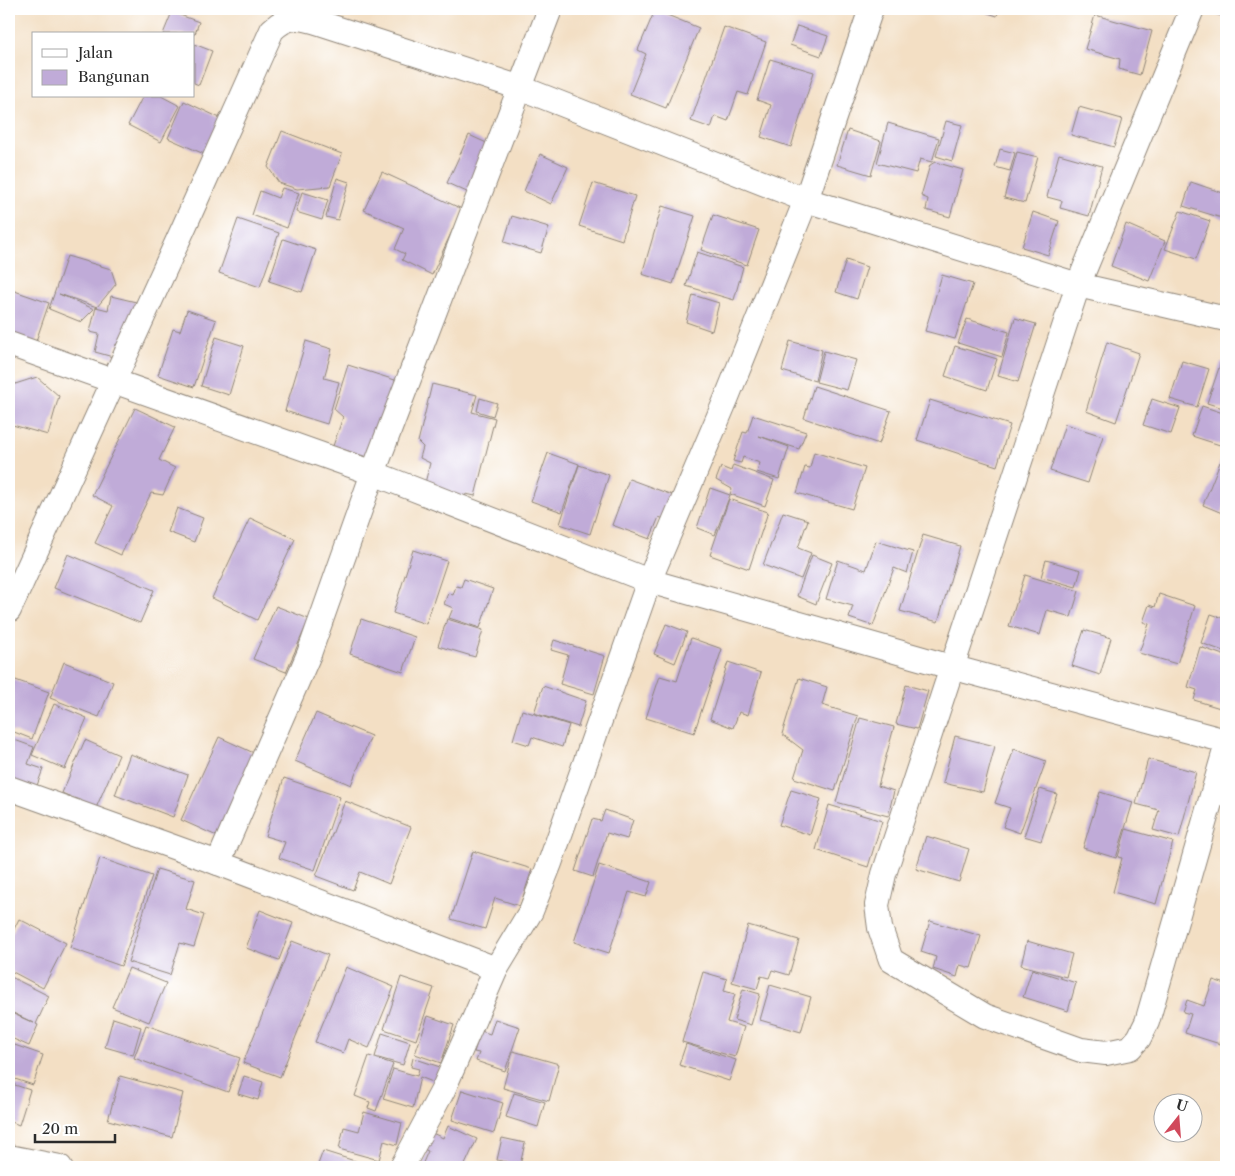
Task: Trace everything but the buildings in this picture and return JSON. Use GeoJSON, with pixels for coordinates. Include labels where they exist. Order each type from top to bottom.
{"type":"FeatureCollection","features":[{"type":"Feature","properties":{"kind":"street"},"geometry":{"type":"LineString","coordinates":[[218,863],[309,654],[373,473],[550,9]]}},
{"type":"Feature","properties":{"kind":"street"},"geometry":{"type":"LineString","coordinates":[[402,1167],[442,1090],[496,969],[531,911],[550,863],[649,580],[728,397],[806,200],[871,9]]}},
{"type":"Feature","properties":{"kind":"street"},"geometry":{"type":"LineString","coordinates":[[1192,9],[1078,285],[884,874],[877,904],[880,928],[891,960],[985,1016],[1081,1050],[1106,1053],[1130,1048],[1139,1038],[1147,1022],[1226,747]]}},
{"type":"Feature","properties":{"kind":"street"},"geometry":{"type":"LineString","coordinates":[[9,610],[115,380],[272,30],[281,22],[300,17],[521,88],[806,200],[1078,285],[1226,319]]}},
{"type":"Feature","properties":{"kind":"street"},"geometry":{"type":"LineString","coordinates":[[9,344],[373,473],[649,580],[951,667],[1226,741]]}},
{"type":"Feature","properties":{"kind":"street"},"geometry":{"type":"LineString","coordinates":[[9,788],[218,863],[496,969]]}},
{"type":"Feature","properties":{"kind":"street"},"geometry":{"type":"LineString","coordinates":[[9,1157],[60,1167]]}}]}
